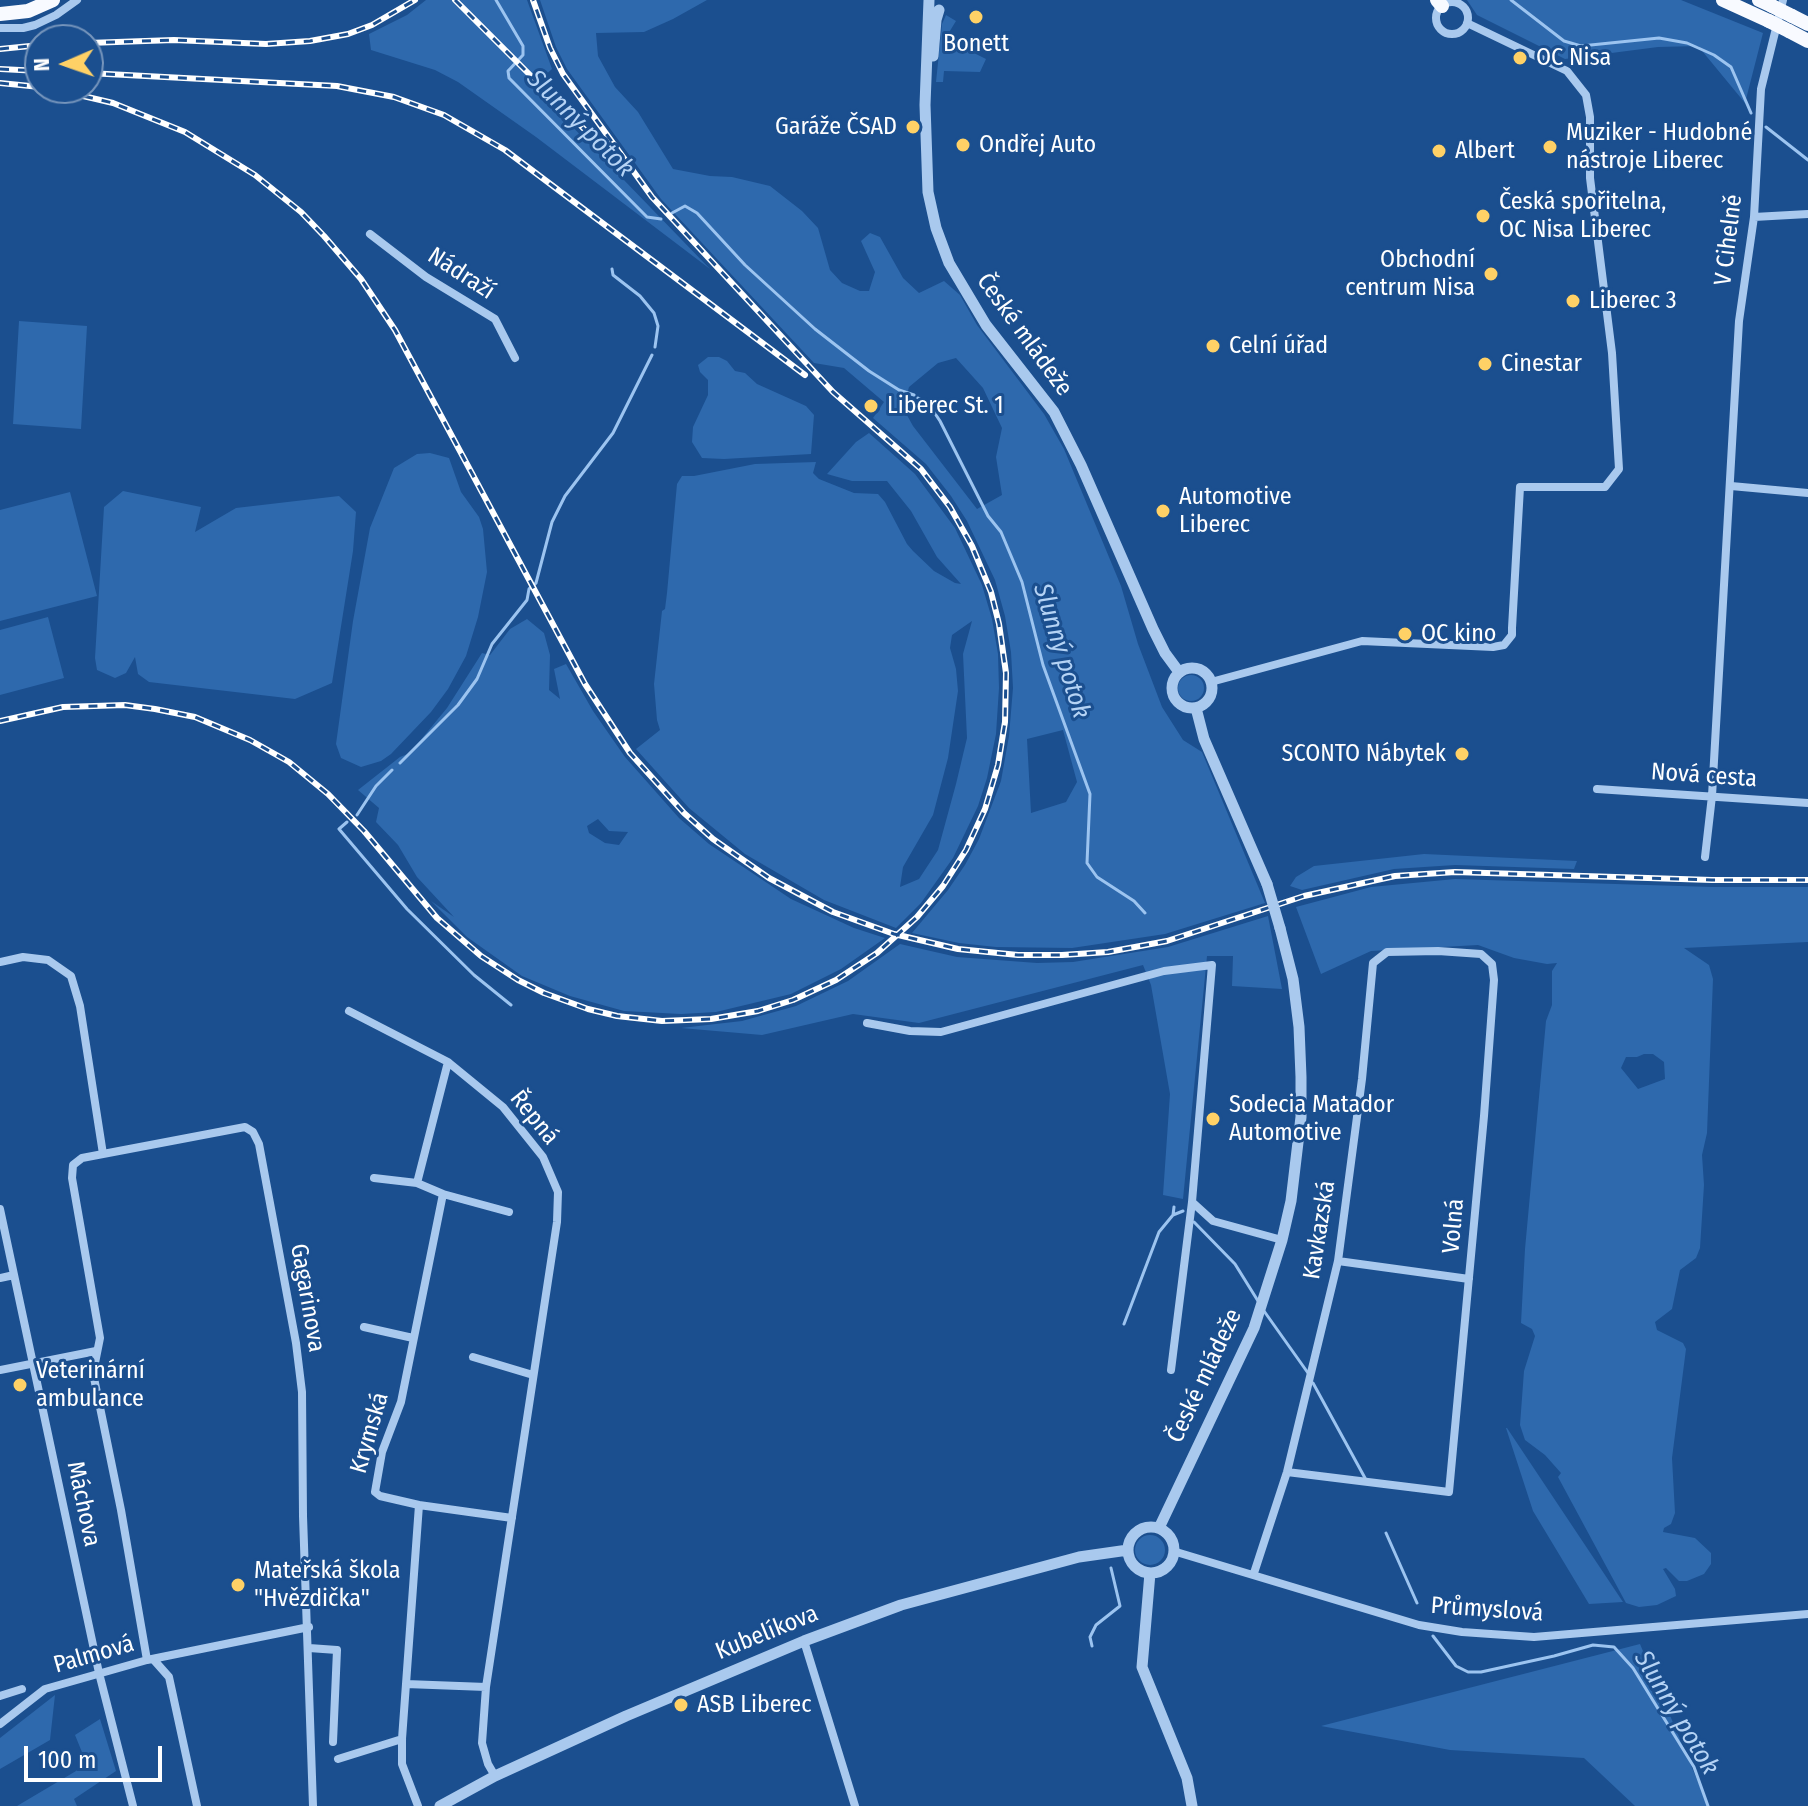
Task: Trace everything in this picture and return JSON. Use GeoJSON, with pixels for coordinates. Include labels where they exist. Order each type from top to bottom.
{"type":"FeatureCollection","features":[{"type":"Feature","properties":{"kind":"highway"},"geometry":{"type":"LineString","coordinates":[[3,14],[28,11],[53,0]]}},
{"type":"Feature","properties":{"kind":"highway"},"geometry":{"type":"LineString","coordinates":[[1723,0],[1771,7],[1808,24]]}},
{"type":"Feature","properties":{"kind":"highway"},"geometry":{"type":"LineString","coordinates":[[1771,7],[1789,31],[1808,41]]}},
{"type":"Feature","properties":{"kind":"street"},"geometry":{"type":"LineString","coordinates":[[0,28],[35,25],[77,0]]}},
{"type":"Feature","properties":{"kind":"street","name":"České mládeže"},"geometry":{"type":"LineString","coordinates":[[929,0],[925,153],[928,192],[936,228],[949,263],[986,325],[1054,412],[1081,465],[1153,629],[1179,672],[1172,683],[1173,697],[1183,707],[1196,708],[1204,739],[1267,884],[1293,979],[1301,1077],[1297,1159],[1282,1240],[1257,1319],[1159,1528]]}},
{"type":"Feature","properties":{"kind":"street"},"geometry":{"type":"LineString","coordinates":[[1440,3],[1461,5],[1467,13],[1467,23],[1456,33],[1443,31],[1437,19],[1440,3]]}},
{"type":"Feature","properties":{"kind":"street","name":"V Cihelně"},"geometry":{"type":"LineString","coordinates":[[1705,857],[1712,796],[1739,321],[1754,217],[1761,89],[1771,7]]}},
{"type":"Feature","properties":{"kind":"street"},"geometry":{"type":"LineString","coordinates":[[926,71],[933,54],[939,10]]}},
{"type":"Feature","properties":{"kind":"street"},"geometry":{"type":"LineString","coordinates":[[1211,682],[1362,641],[1504,645],[1512,635],[1520,487],[1605,487],[1619,469],[1612,353],[1590,178],[1590,117],[1586,95],[1567,71],[1467,23]]}},
{"type":"Feature","properties":{"kind":"street"},"geometry":{"type":"LineString","coordinates":[[1754,217],[1808,214]]}},
{"type":"Feature","properties":{"kind":"street","name":"Nádraží"},"geometry":{"type":"LineString","coordinates":[[370,234],[426,277],[495,319],[515,358]]}},
{"type":"Feature","properties":{"kind":"street"},"geometry":{"type":"LineString","coordinates":[[1731,486],[1808,493]]}},
{"type":"Feature","properties":{"kind":"street"},"geometry":{"type":"LineString","coordinates":[[1179,672],[1199,669],[1211,682],[1209,698],[1196,708]]}},
{"type":"Feature","properties":{"kind":"street","name":"Nová cesta"},"geometry":{"type":"LineString","coordinates":[[1597,789],[1808,803]]}},
{"type":"Feature","properties":{"kind":"street","name":"Kavkazská"},"geometry":{"type":"LineString","coordinates":[[1254,1573],[1287,1472],[1338,1261],[1362,1079],[1373,963],[1387,952],[1438,951],[1481,954],[1492,964]]}},
{"type":"Feature","properties":{"kind":"street"},"geometry":{"type":"LineString","coordinates":[[0,962],[23,957],[48,960],[71,976],[80,1006],[103,1154]]}},
{"type":"Feature","properties":{"kind":"street","name":"Volná"},"geometry":{"type":"LineString","coordinates":[[1287,1472],[1449,1492],[1484,1116],[1494,980],[1492,964]]}},
{"type":"Feature","properties":{"kind":"street","name":"České mládeže"},"geometry":{"type":"LineString","coordinates":[[867,1023],[910,1031],[941,1032],[1164,971],[1212,965],[1192,1202],[1171,1370]]}},
{"type":"Feature","properties":{"kind":"street","name":"Řepná"},"geometry":{"type":"LineString","coordinates":[[349,1011],[448,1062],[503,1107],[543,1157],[558,1192],[557,1222],[486,1687],[482,1743],[495,1776]]}},
{"type":"Feature","properties":{"kind":"street"},"geometry":{"type":"LineString","coordinates":[[417,1183],[448,1062]]}},
{"type":"Feature","properties":{"kind":"street","name":"Gagarinova"},"geometry":{"type":"LineString","coordinates":[[197,1806],[169,1677],[150,1660],[93,1373],[100,1338],[72,1178],[73,1165],[82,1158],[245,1127],[253,1132],[259,1144],[296,1343],[302,1392],[313,1806]]}},
{"type":"Feature","properties":{"kind":"street"},"geometry":{"type":"LineString","coordinates":[[374,1178],[417,1183],[443,1194],[509,1212]]}},
{"type":"Feature","properties":{"kind":"street","name":"Krymská"},"geometry":{"type":"LineString","coordinates":[[443,1194],[401,1402],[382,1452],[375,1492],[419,1505],[512,1518]]}},
{"type":"Feature","properties":{"kind":"street"},"geometry":{"type":"LineString","coordinates":[[1192,1202],[1213,1221],[1282,1240]]}},
{"type":"Feature","properties":{"kind":"street","name":"Máchova"},"geometry":{"type":"LineString","coordinates":[[0,1209],[99,1673],[133,1806]]}},
{"type":"Feature","properties":{"kind":"street"},"geometry":{"type":"LineString","coordinates":[[1338,1261],[1469,1279]]}},
{"type":"Feature","properties":{"kind":"street"},"geometry":{"type":"LineString","coordinates":[[0,1278],[14,1275]]}},
{"type":"Feature","properties":{"kind":"street"},"geometry":{"type":"LineString","coordinates":[[364,1327],[413,1338]]}},
{"type":"Feature","properties":{"kind":"street"},"geometry":{"type":"LineString","coordinates":[[0,1370],[96,1351]]}},
{"type":"Feature","properties":{"kind":"street"},"geometry":{"type":"LineString","coordinates":[[473,1357],[533,1375]]}},
{"type":"Feature","properties":{"kind":"street"},"geometry":{"type":"LineString","coordinates":[[418,1806],[402,1764],[402,1739],[419,1505]]}},
{"type":"Feature","properties":{"kind":"street"},"geometry":{"type":"LineString","coordinates":[[1147,1527],[1159,1528],[1169,1536],[1173,1551],[1168,1565],[1150,1573],[1136,1568],[1129,1557],[1131,1538],[1147,1527]]}},
{"type":"Feature","properties":{"kind":"street","name":"Kubelíkova"},"geometry":{"type":"LineString","coordinates":[[440,1806],[495,1776],[682,1691],[804,1641],[901,1605],[1065,1560],[1128,1550]]}},
{"type":"Feature","properties":{"kind":"street","name":"Průmyslová"},"geometry":{"type":"LineString","coordinates":[[1173,1551],[1419,1625],[1462,1632],[1534,1637],[1808,1614]]}},
{"type":"Feature","properties":{"kind":"street"},"geometry":{"type":"LineString","coordinates":[[1150,1573],[1142,1667],[1187,1778],[1192,1806]]}},
{"type":"Feature","properties":{"kind":"street"},"geometry":{"type":"LineString","coordinates":[[150,1660],[309,1627]]}},
{"type":"Feature","properties":{"kind":"street"},"geometry":{"type":"LineString","coordinates":[[804,1641],[855,1806]]}},
{"type":"Feature","properties":{"kind":"street"},"geometry":{"type":"LineString","coordinates":[[309,1648],[337,1650],[333,1742]]}},
{"type":"Feature","properties":{"kind":"street","name":"Palmová"},"geometry":{"type":"LineString","coordinates":[[0,1724],[45,1689],[150,1660]]}},
{"type":"Feature","properties":{"kind":"street"},"geometry":{"type":"LineString","coordinates":[[406,1684],[486,1687]]}},
{"type":"Feature","properties":{"kind":"street"},"geometry":{"type":"LineString","coordinates":[[0,1696],[22,1689]]}},
{"type":"Feature","properties":{"kind":"street"},"geometry":{"type":"LineString","coordinates":[[338,1759],[402,1739]]}},
{"type":"Feature","properties":{"kind":"shaded area"},"geometry":{"type":"Polygon","coordinates":[[[426,0],[527,0],[552,69],[533,86],[710,269],[458,82],[435,70],[371,50],[369,34],[407,15],[426,0]]]}},
{"type":"Feature","properties":{"kind":"shaded area"},"geometry":{"type":"Polygon","coordinates":[[[540,0],[707,0],[644,32],[596,33],[598,56],[615,87],[638,112],[673,169],[770,186],[818,228],[830,270],[842,283],[860,291],[869,291],[875,272],[861,241],[870,233],[880,237],[903,278],[919,293],[944,281],[960,295],[977,325],[1044,414],[1064,449],[1121,586],[1138,644],[1162,707],[1183,740],[1202,752],[1265,903],[1165,934],[1072,948],[996,947],[912,933],[965,865],[979,839],[1001,781],[1013,688],[1005,616],[995,580],[967,521],[951,496],[926,464],[873,418],[884,402],[844,368],[814,363],[661,199],[567,69],[540,0]],[[956,358],[938,363],[909,387],[903,408],[913,426],[977,509],[1002,495],[996,457],[1002,428],[983,388],[956,358]],[[1063,730],[1027,739],[1031,813],[1066,802],[1077,782],[1063,730]]]}},
{"type":"Feature","properties":{"kind":"shaded area"},"geometry":{"type":"Polygon","coordinates":[[[1467,0],[1681,0],[1763,33],[1745,103],[1698,46],[1658,47],[1565,59],[1477,15],[1467,0]]]}},
{"type":"Feature","properties":{"kind":"shaded area"},"geometry":{"type":"Polygon","coordinates":[[[946,15],[956,21],[945,39],[962,50],[971,35],[973,39],[968,50],[986,59],[980,72],[944,71],[943,82],[936,82],[942,24],[946,15]]]}},
{"type":"Feature","properties":{"kind":"shaded area"},"geometry":{"type":"Polygon","coordinates":[[[19,321],[87,326],[81,429],[13,424],[19,321]]]}},
{"type":"Feature","properties":{"kind":"shaded area"},"geometry":{"type":"Polygon","coordinates":[[[708,357],[727,361],[735,371],[745,373],[757,384],[806,406],[814,415],[811,454],[702,458],[692,442],[693,427],[708,395],[708,380],[698,365],[708,357]]]}},
{"type":"Feature","properties":{"kind":"shaded area"},"geometry":{"type":"Polygon","coordinates":[[[869,433],[915,474],[955,528],[982,585],[998,654],[996,734],[978,806],[953,858],[921,903],[896,928],[824,900],[745,854],[689,808],[636,749],[660,730],[654,684],[662,611],[667,593],[677,484],[682,476],[755,464],[816,462],[813,473],[819,479],[854,493],[878,494],[913,551],[934,571],[961,584],[937,557],[911,511],[887,481],[852,481],[827,474],[856,442],[869,433]],[[972,621],[952,635],[950,648],[958,691],[948,758],[933,815],[903,867],[900,887],[919,879],[938,850],[956,784],[967,738],[963,654],[972,621]]]}},
{"type":"Feature","properties":{"kind":"shaded area"},"geometry":{"type":"Polygon","coordinates":[[[430,453],[449,458],[461,492],[479,517],[483,529],[487,572],[478,617],[466,656],[431,712],[391,754],[381,761],[361,767],[341,758],[336,744],[370,528],[394,468],[417,454],[430,453]]]}},
{"type":"Feature","properties":{"kind":"shaded area"},"geometry":{"type":"Polygon","coordinates":[[[123,491],[201,507],[195,532],[236,508],[339,496],[356,512],[353,551],[332,683],[295,699],[149,682],[138,674],[135,657],[126,673],[115,678],[97,670],[95,658],[104,507],[123,491]]]}},
{"type":"Feature","properties":{"kind":"shaded area"},"geometry":{"type":"Polygon","coordinates":[[[70,492],[97,596],[0,621],[0,510],[70,492]]]}},
{"type":"Feature","properties":{"kind":"shaded area"},"geometry":{"type":"Polygon","coordinates":[[[48,617],[64,678],[0,695],[0,630],[48,617]]]}},
{"type":"Feature","properties":{"kind":"shaded area"},"geometry":{"type":"Polygon","coordinates":[[[527,619],[544,633],[550,655],[549,690],[560,699],[554,669],[566,664],[625,757],[679,818],[709,844],[791,899],[854,928],[885,938],[841,969],[791,994],[716,1012],[681,1014],[624,1011],[570,996],[522,976],[467,937],[431,901],[454,917],[417,877],[398,845],[376,822],[379,808],[358,790],[400,757],[410,753],[447,708],[482,653],[490,655],[510,629],[527,619]],[[598,819],[587,826],[589,833],[605,843],[619,845],[628,832],[609,831],[598,819]]]}},
{"type":"Feature","properties":{"kind":"shaded area"},"geometry":{"type":"Polygon","coordinates":[[[1191,675],[1200,679],[1204,688],[1200,697],[1191,701],[1182,697],[1178,688],[1182,679],[1191,675]]]}},
{"type":"Feature","properties":{"kind":"shaded area"},"geometry":{"type":"Polygon","coordinates":[[[1424,854],[1577,861],[1574,869],[1455,865],[1394,869],[1302,890],[1290,886],[1296,877],[1314,866],[1424,854]]]}},
{"type":"Feature","properties":{"kind":"shaded area"},"geometry":{"type":"Polygon","coordinates":[[[1455,879],[1808,887],[1808,942],[1684,948],[1709,965],[1713,979],[1707,1133],[1702,1155],[1704,1185],[1700,1248],[1696,1258],[1680,1270],[1672,1309],[1655,1322],[1657,1330],[1683,1343],[1686,1349],[1672,1458],[1675,1513],[1671,1524],[1663,1532],[1695,1538],[1711,1553],[1711,1564],[1704,1574],[1687,1581],[1679,1581],[1666,1568],[1663,1569],[1676,1596],[1657,1605],[1639,1607],[1626,1603],[1558,1477],[1561,1473],[1545,1455],[1525,1440],[1520,1425],[1524,1371],[1535,1336],[1532,1329],[1521,1323],[1525,1249],[1546,1021],[1552,1005],[1552,971],[1557,963],[1514,958],[1478,945],[1371,951],[1321,974],[1296,907],[1371,887],[1455,879]],[[1653,1054],[1626,1057],[1621,1068],[1638,1089],[1665,1079],[1664,1062],[1653,1054]]]}},
{"type":"Feature","properties":{"kind":"shaded area"},"geometry":{"type":"Polygon","coordinates":[[[1268,916],[1282,989],[1232,986],[1233,956],[1207,956],[1183,1199],[1163,1195],[1170,1094],[1151,985],[1143,965],[919,1023],[853,1014],[762,1035],[681,1028],[742,1021],[796,1006],[848,981],[900,944],[957,957],[1037,963],[1073,962],[1168,947],[1268,916]]]}},
{"type":"Feature","properties":{"kind":"shaded area"},"geometry":{"type":"Polygon","coordinates":[[[1506,1428],[1623,1602],[1589,1604],[1533,1511],[1506,1428]]]}},
{"type":"Feature","properties":{"kind":"shaded area"},"geometry":{"type":"Polygon","coordinates":[[[1150,1535],[1161,1539],[1165,1550],[1161,1561],[1150,1565],[1139,1561],[1135,1550],[1139,1539],[1150,1535]]]}},
{"type":"Feature","properties":{"kind":"shaded area"},"geometry":{"type":"Polygon","coordinates":[[[1640,1644],[1708,1806],[1635,1806],[1584,1758],[1450,1750],[1321,1726],[1640,1644]]]}},
{"type":"Feature","properties":{"kind":"shaded area"},"geometry":{"type":"Polygon","coordinates":[[[55,1695],[50,1740],[0,1769],[0,1738],[55,1695]]]}},
{"type":"Feature","properties":{"kind":"shaded area"},"geometry":{"type":"Polygon","coordinates":[[[100,1719],[116,1771],[74,1799],[77,1806],[17,1806],[86,1762],[75,1735],[100,1719]]]}},
{"type":"Feature","properties":{"kind":"waterway","name":"Slunný potok"},"geometry":{"type":"LineString","coordinates":[[496,0],[523,46],[523,55],[508,71],[509,78],[647,217],[661,219]]}},
{"type":"Feature","properties":{"kind":"waterway"},"geometry":{"type":"LineString","coordinates":[[1511,0],[1564,41],[1581,46],[1659,38],[1687,43],[1714,55],[1731,67],[1751,113]]}},
{"type":"Feature","properties":{"kind":"waterway"},"geometry":{"type":"LineString","coordinates":[[1766,127],[1808,160]]}},
{"type":"Feature","properties":{"kind":"waterway","name":"Slunný potok"},"geometry":{"type":"LineString","coordinates":[[672,213],[685,206],[697,213],[745,265],[815,329],[869,371],[899,390],[914,395]]}},
{"type":"Feature","properties":{"kind":"waterway"},"geometry":{"type":"LineString","coordinates":[[612,269],[613,275],[640,296],[654,313],[658,326],[655,347]]}},
{"type":"Feature","properties":{"kind":"waterway"},"geometry":{"type":"LineString","coordinates":[[400,763],[458,705],[477,679],[492,644],[527,600],[529,589],[536,583],[552,522],[565,496],[613,433],[652,355]]}},
{"type":"Feature","properties":{"kind":"waterway","name":"Slunný potok"},"geometry":{"type":"LineString","coordinates":[[918,398],[928,403],[940,421],[988,516],[1001,532],[1022,582],[1043,665],[1090,794],[1087,863],[1097,877],[1134,901],[1145,913]]}},
{"type":"Feature","properties":{"kind":"waterway"},"geometry":{"type":"LineString","coordinates":[[357,815],[376,786],[392,770]]}},
{"type":"Feature","properties":{"kind":"waterway"},"geometry":{"type":"LineString","coordinates":[[347,822],[339,829],[407,909],[474,975],[511,1005]]}},
{"type":"Feature","properties":{"kind":"waterway","name":"Slunný potok"},"geometry":{"type":"LineString","coordinates":[[1174,1207],[1173,1215],[1183,1211]]}},
{"type":"Feature","properties":{"kind":"waterway"},"geometry":{"type":"LineString","coordinates":[[1124,1324],[1159,1232],[1173,1215]]}},
{"type":"Feature","properties":{"kind":"waterway","name":"Slunný potok"},"geometry":{"type":"LineString","coordinates":[[1194,1222],[1235,1264],[1258,1301]]}},
{"type":"Feature","properties":{"kind":"waterway","name":"Slunný potok"},"geometry":{"type":"LineString","coordinates":[[1264,1311],[1308,1373]]}},
{"type":"Feature","properties":{"kind":"waterway","name":"Slunný potok"},"geometry":{"type":"LineString","coordinates":[[1313,1383],[1365,1478]]}},
{"type":"Feature","properties":{"kind":"waterway","name":"Slunný potok"},"geometry":{"type":"LineString","coordinates":[[1386,1533],[1417,1603]]}},
{"type":"Feature","properties":{"kind":"waterway"},"geometry":{"type":"LineString","coordinates":[[1092,1646],[1090,1637],[1096,1625],[1120,1606],[1111,1568]]}},
{"type":"Feature","properties":{"kind":"waterway","name":"Slunný potok"},"geometry":{"type":"LineString","coordinates":[[1433,1636],[1456,1666],[1468,1672],[1481,1672],[1593,1645],[1614,1647],[1633,1668],[1694,1767],[1708,1806]]}},
{"type":"Feature","properties":{"kind":"railway"},"geometry":{"type":"LineString","coordinates":[[104,42],[174,40],[266,44],[310,41],[348,34],[372,25],[415,0]]}},
{"type":"Feature","properties":{"kind":"railway"},"geometry":{"type":"LineString","coordinates":[[455,0],[612,157]]}},
{"type":"Feature","properties":{"kind":"railway"},"geometry":{"type":"LineString","coordinates":[[0,721],[63,707],[125,705],[195,717],[250,740],[289,762],[328,794],[364,831],[437,918],[481,956],[544,993],[617,1016],[662,1021],[711,1019],[758,1011],[793,1000],[836,980],[877,953],[917,917],[943,886],[966,850],[985,809],[998,765],[1005,722],[1006,673],[999,624],[991,592],[972,546],[950,507],[921,469],[833,392],[652,197],[563,74],[533,0]]}},
{"type":"Feature","properties":{"kind":"railway"},"geometry":{"type":"LineString","coordinates":[[0,49],[24,47]]}},
{"type":"Feature","properties":{"kind":"railway"},"geometry":{"type":"LineString","coordinates":[[0,69],[24,70]]}},
{"type":"Feature","properties":{"kind":"railway"},"geometry":{"type":"LineString","coordinates":[[104,74],[337,86],[394,97],[444,115],[505,150],[805,375]]}},
{"type":"Feature","properties":{"kind":"railway"},"geometry":{"type":"LineString","coordinates":[[0,83],[24,85]]}},
{"type":"Feature","properties":{"kind":"railway"},"geometry":{"type":"LineString","coordinates":[[104,101],[185,132],[255,175],[301,212],[324,236],[361,279],[395,330],[585,684],[630,753],[684,813],[713,839],[769,878],[833,912],[894,934],[958,949],[1018,955],[1062,955],[1108,952],[1167,941],[1304,896],[1395,876],[1455,872],[1808,880]]}},
{"type":"Feature","properties":{"kind":"place","name":"Bonett"},"geometry":{"type":"Point","coordinates":[976,17]}},
{"type":"Feature","properties":{"kind":"place","name":"OC Nisa"},"geometry":{"type":"Point","coordinates":[1520,58]}},
{"type":"Feature","properties":{"kind":"place","name":"Garáže ČSAD"},"geometry":{"type":"Point","coordinates":[913,127]}},
{"type":"Feature","properties":{"kind":"place","name":"Ondřej Auto"},"geometry":{"type":"Point","coordinates":[963,145]}},
{"type":"Feature","properties":{"kind":"place","name":"Muziker - Hudobné nástroje Liberec"},"geometry":{"type":"Point","coordinates":[1550,147]}},
{"type":"Feature","properties":{"kind":"place","name":"Albert"},"geometry":{"type":"Point","coordinates":[1439,151]}},
{"type":"Feature","properties":{"kind":"place","name":"Česká spořitelna, OC Nisa Liberec"},"geometry":{"type":"Point","coordinates":[1483,216]}},
{"type":"Feature","properties":{"kind":"place","name":"Obchodní centrum Nisa"},"geometry":{"type":"Point","coordinates":[1491,274]}},
{"type":"Feature","properties":{"kind":"place","name":"Liberec 3"},"geometry":{"type":"Point","coordinates":[1573,301]}},
{"type":"Feature","properties":{"kind":"place","name":"Celní úřad"},"geometry":{"type":"Point","coordinates":[1213,346]}},
{"type":"Feature","properties":{"kind":"place","name":"Cinestar"},"geometry":{"type":"Point","coordinates":[1485,364]}},
{"type":"Feature","properties":{"kind":"place","name":"Liberec St. 1"},"geometry":{"type":"Point","coordinates":[871,406]}},
{"type":"Feature","properties":{"kind":"place","name":"Automotive Liberec"},"geometry":{"type":"Point","coordinates":[1163,511]}},
{"type":"Feature","properties":{"kind":"place","name":"OC kino"},"geometry":{"type":"Point","coordinates":[1405,634]}},
{"type":"Feature","properties":{"kind":"place","name":"SCONTO Nábytek"},"geometry":{"type":"Point","coordinates":[1462,754]}},
{"type":"Feature","properties":{"kind":"place","name":"Sodecia Matador Automotive"},"geometry":{"type":"Point","coordinates":[1213,1119]}},
{"type":"Feature","properties":{"kind":"place","name":"Veterinární ambulance"},"geometry":{"type":"Point","coordinates":[20,1385]}},
{"type":"Feature","properties":{"kind":"place","name":"Mateřská škola \"Hvězdička\""},"geometry":{"type":"Point","coordinates":[238,1585]}},
{"type":"Feature","properties":{"kind":"place","name":"ASB Liberec"},"geometry":{"type":"Point","coordinates":[681,1705]}}]}
